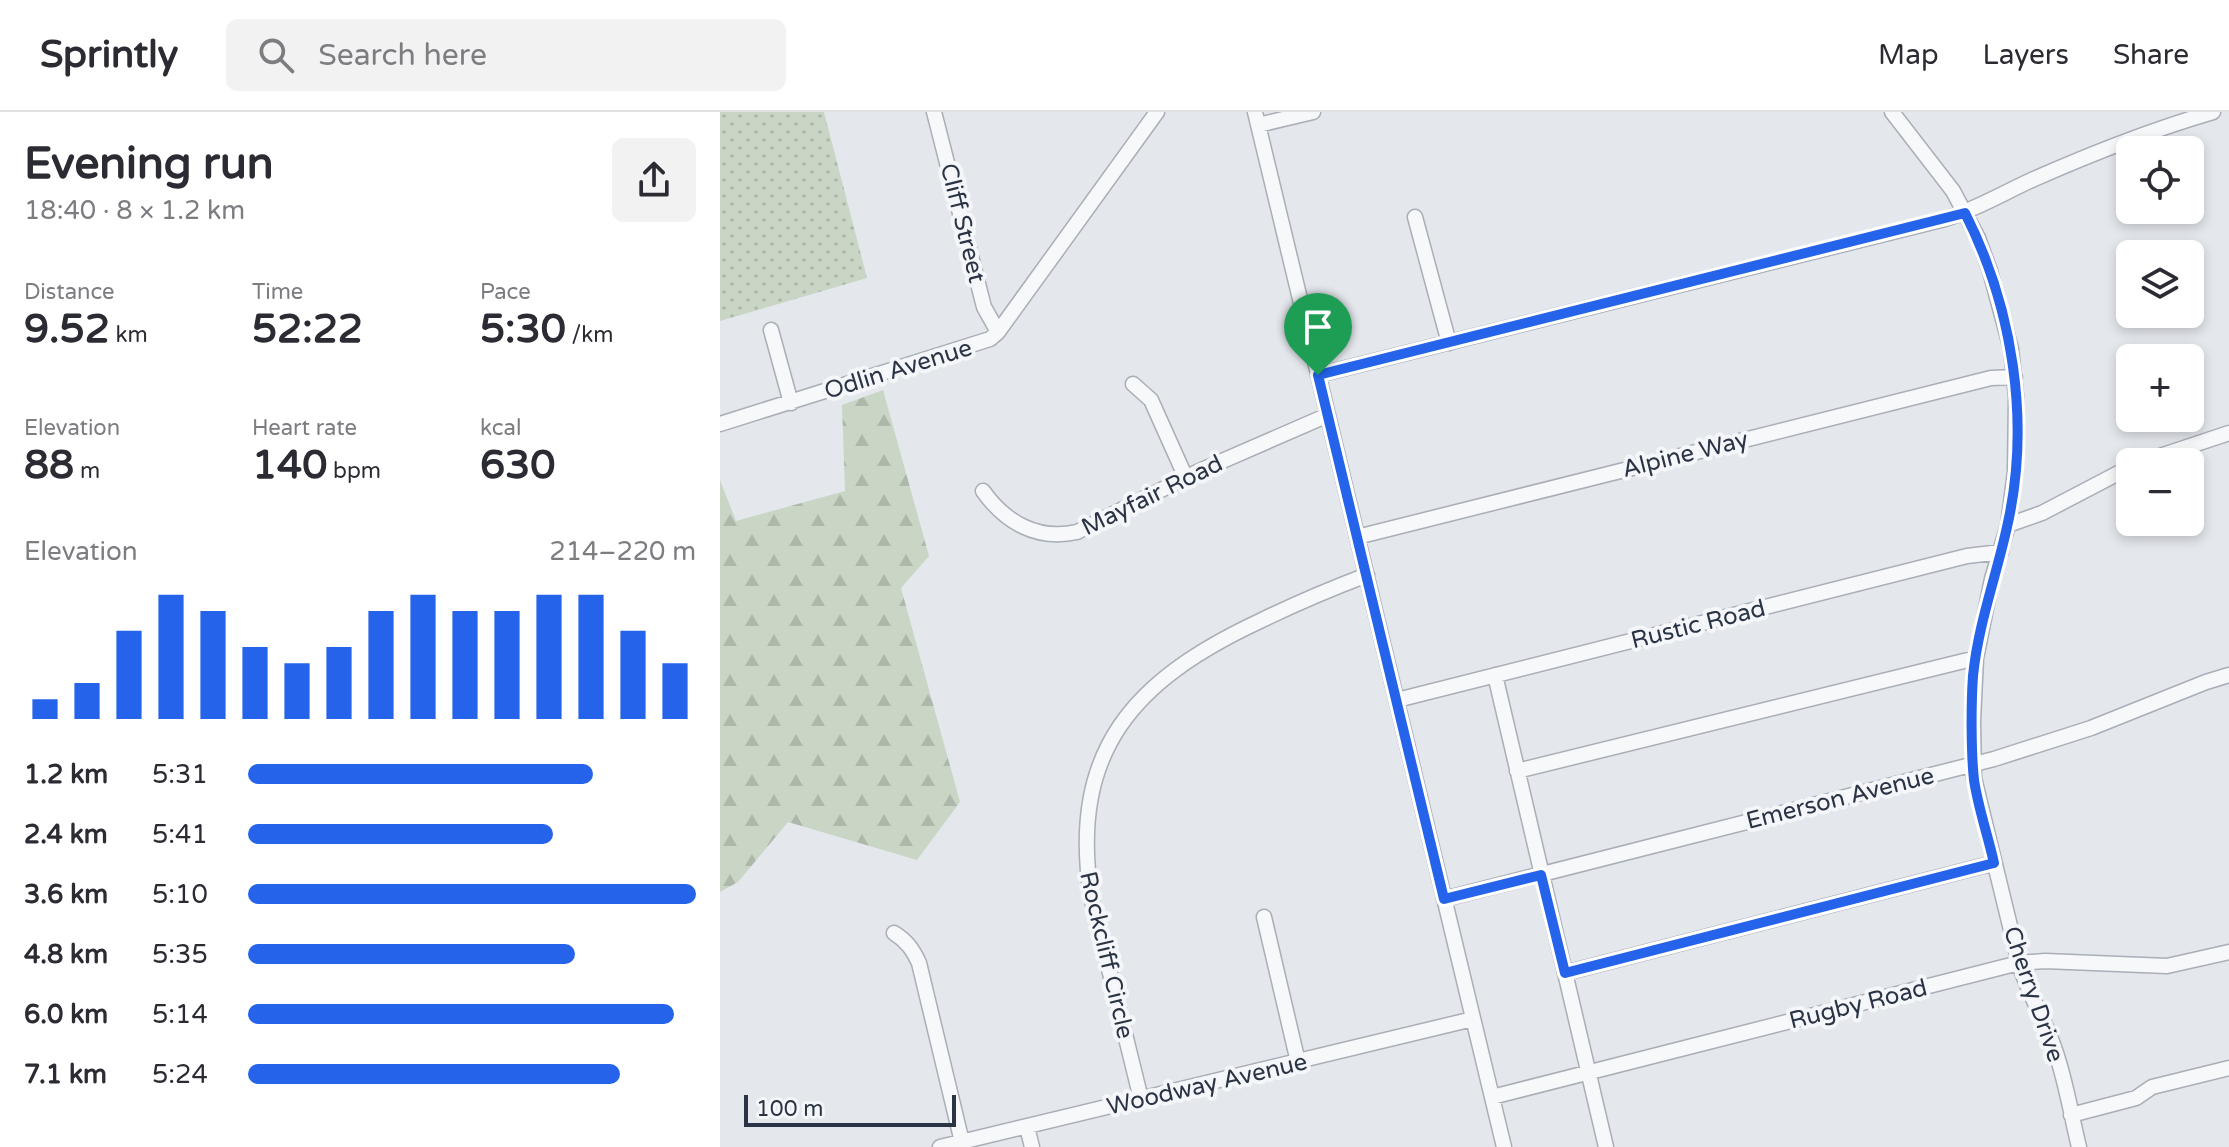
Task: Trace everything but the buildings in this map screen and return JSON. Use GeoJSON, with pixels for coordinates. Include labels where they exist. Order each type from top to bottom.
{"type":"FeatureCollection","features":[{"type":"Feature","properties":{"kind":"street","name":"Cliff Street"},"geometry":{"type":"LineString","coordinates":[[934,112],[984,307],[998,332]]}},
{"type":"Feature","properties":{"kind":"street","name":"Odlin Avenue"},"geometry":{"type":"LineString","coordinates":[[720,424],[983,342],[998,332],[1157,112]]}},
{"type":"Feature","properties":{"kind":"street"},"geometry":{"type":"LineString","coordinates":[[1313,112],[1256,119],[1504,1147]]}},
{"type":"Feature","properties":{"kind":"street","name":"Cherry Drive"},"geometry":{"type":"LineString","coordinates":[[1892,112],[1953,191],[1965,213],[1978,238],[2006,325],[2015,377],[2015,472],[2008,525],[1989,592],[1976,658],[1973,681],[1974,778],[2024,981],[2057,1053],[2079,1147]]}},
{"type":"Feature","properties":{"kind":"street"},"geometry":{"type":"LineString","coordinates":[[1318,375],[1965,213],[2107,147],[2213,112]]}},
{"type":"Feature","properties":{"kind":"street"},"geometry":{"type":"LineString","coordinates":[[1415,217],[1449,343]]}},
{"type":"Feature","properties":{"kind":"street"},"geometry":{"type":"LineString","coordinates":[[771,330],[791,403]]}},
{"type":"Feature","properties":{"kind":"street","name":"Alpine Way"},"geometry":{"type":"LineString","coordinates":[[1357,537],[1964,384],[2015,377]]}},
{"type":"Feature","properties":{"kind":"street"},"geometry":{"type":"LineString","coordinates":[[1133,384],[1151,400],[1186,478]]}},
{"type":"Feature","properties":{"kind":"street","name":"Mayfair Road"},"geometry":{"type":"LineString","coordinates":[[983,491],[1002,514],[1022,527],[1065,535],[1089,527],[1270,438],[1328,415]]}},
{"type":"Feature","properties":{"kind":"street"},"geometry":{"type":"LineString","coordinates":[[2184,448],[2229,433]]}},
{"type":"Feature","properties":{"kind":"street"},"geometry":{"type":"LineString","coordinates":[[2008,525],[2042,513],[2116,474]]}},
{"type":"Feature","properties":{"kind":"street","name":"Rustic Road"},"geometry":{"type":"LineString","coordinates":[[1397,700],[1967,556],[2001,552]]}},
{"type":"Feature","properties":{"kind":"street","name":"Rockcliff Circle"},"geometry":{"type":"LineString","coordinates":[[1141,1099],[1086,865],[1089,805],[1108,746],[1140,698],[1182,664],[1242,629],[1320,592],[1367,575]]}},
{"type":"Feature","properties":{"kind":"street"},"geometry":{"type":"LineString","coordinates":[[1517,771],[1976,658]]}},
{"type":"Feature","properties":{"kind":"street"},"geometry":{"type":"LineString","coordinates":[[1495,675],[1606,1147]]}},
{"type":"Feature","properties":{"kind":"street","name":"Emerson Avenue"},"geometry":{"type":"LineString","coordinates":[[1444,899],[1975,764],[2091,728],[2229,675]]}},
{"type":"Feature","properties":{"kind":"street"},"geometry":{"type":"LineString","coordinates":[[1565,973],[1994,863]]}},
{"type":"Feature","properties":{"kind":"street"},"geometry":{"type":"LineString","coordinates":[[1264,917],[1298,1062]]}},
{"type":"Feature","properties":{"kind":"street"},"geometry":{"type":"LineString","coordinates":[[894,933],[904,939],[919,963],[962,1142]]}},
{"type":"Feature","properties":{"kind":"street","name":"Rugby Road"},"geometry":{"type":"LineString","coordinates":[[1492,1097],[2019,963],[2045,961],[2167,966],[2229,952]]}},
{"type":"Feature","properties":{"kind":"street","name":"Woodway Avenue"},"geometry":{"type":"LineString","coordinates":[[940,1147],[1473,1019]]}},
{"type":"Feature","properties":{"kind":"street"},"geometry":{"type":"LineString","coordinates":[[2071,1115],[2136,1098],[2152,1087],[2229,1068]]}},
{"type":"Feature","properties":{"kind":"street"},"geometry":{"type":"LineString","coordinates":[[1027,1127],[1032,1147]]}},
{"type":"Feature","properties":{"kind":"green space"},"geometry":{"type":"Polygon","coordinates":[[[720,112],[824,112],[867,278],[720,321],[720,112]]]}},
{"type":"Feature","properties":{"kind":"green space"},"geometry":{"type":"Polygon","coordinates":[[[883,390],[929,556],[901,588],[960,802],[917,860],[788,822],[738,882],[720,892],[720,480],[736,521],[845,491],[842,405],[883,390]]]}},
{"type":"Feature","properties":{"kind":"route"},"geometry":{"type":"LineString","coordinates":[[1965,213],[1978,238],[2003,313],[2016,396],[2015,472],[2008,525],[1983,619],[1973,681],[1974,778],[1994,863],[1565,973],[1541,875],[1444,899],[1318,375],[1965,213]]}}]}
